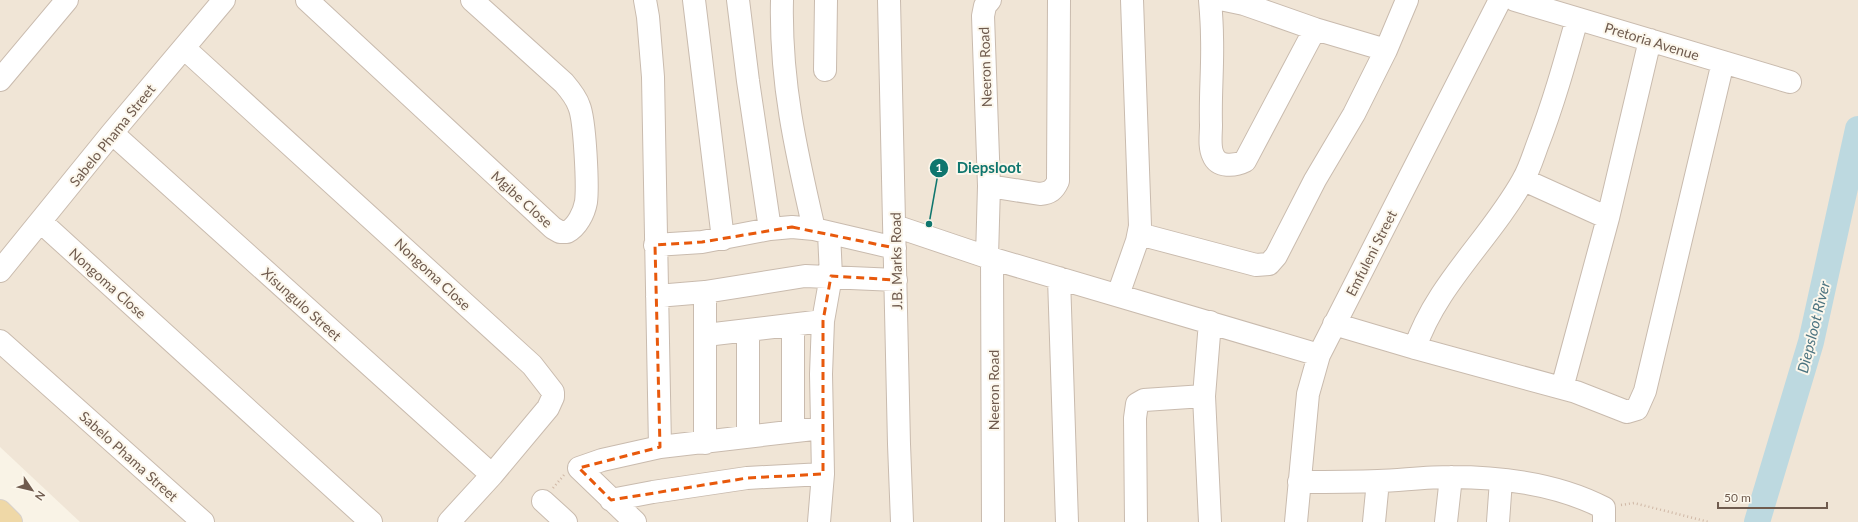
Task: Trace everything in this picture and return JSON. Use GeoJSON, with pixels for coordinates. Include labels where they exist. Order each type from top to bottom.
{"type":"FeatureCollection","features":[{"type":"Feature","properties":{"kind":"main road"},"geometry":{"type":"LineString","coordinates":[[0,511],[12,522]]}},
{"type":"Feature","properties":{"kind":"street"},"geometry":{"type":"LineString","coordinates":[[0,80],[68,0]]}},
{"type":"Feature","properties":{"kind":"street","name":"Sabelo Phama Street"},"geometry":{"type":"LineString","coordinates":[[0,271],[112,133],[224,0]]}},
{"type":"Feature","properties":{"kind":"street","name":"Mgibe Close"},"geometry":{"type":"LineString","coordinates":[[307,0],[553,228],[560,232],[567,232],[578,222],[586,203],[583,130],[580,107],[573,94],[564,83],[472,0]]}},
{"type":"Feature","properties":{"kind":"street"},"geometry":{"type":"LineString","coordinates":[[645,0],[649,24],[653,77],[660,447]]}},
{"type":"Feature","properties":{"kind":"street"},"geometry":{"type":"LineString","coordinates":[[694,0],[723,239]]}},
{"type":"Feature","properties":{"kind":"street"},"geometry":{"type":"LineString","coordinates":[[738,0],[748,81],[770,229]]}},
{"type":"Feature","properties":{"kind":"street"},"geometry":{"type":"LineString","coordinates":[[782,0],[783,58],[789,114],[821,231],[831,276],[823,321],[821,374],[823,474],[819,522]]}},
{"type":"Feature","properties":{"kind":"street"},"geometry":{"type":"LineString","coordinates":[[825,70],[826,0]]}},
{"type":"Feature","properties":{"kind":"street","name":"J.B. Marks Road"},"geometry":{"type":"LineString","coordinates":[[889,0],[902,522]]}},
{"type":"Feature","properties":{"kind":"street","name":"Neeron Road"},"geometry":{"type":"LineString","coordinates":[[990,0],[985,6],[983,16],[989,186],[993,522]]}},
{"type":"Feature","properties":{"kind":"street"},"geometry":{"type":"LineString","coordinates":[[989,186],[1040,194],[1047,193],[1052,190],[1058,180],[1059,0]]}},
{"type":"Feature","properties":{"kind":"street"},"geometry":{"type":"LineString","coordinates":[[1118,295],[1139,234],[1140,214],[1132,0]]}},
{"type":"Feature","properties":{"kind":"street"},"geometry":{"type":"LineString","coordinates":[[1210,0],[1212,36],[1210,87],[1211,142],[1213,156],[1219,162],[1226,165],[1236,166],[1245,161],[1315,28]]}},
{"type":"Feature","properties":{"kind":"street"},"geometry":{"type":"LineString","coordinates":[[1225,0],[1244,4],[1386,50]]}},
{"type":"Feature","properties":{"kind":"street"},"geometry":{"type":"LineString","coordinates":[[1139,234],[1256,265],[1269,264],[1276,256],[1315,180],[1354,114],[1386,50],[1407,0]]}},
{"type":"Feature","properties":{"kind":"street","name":"Emfuleni Street"},"geometry":{"type":"LineString","coordinates":[[1296,522],[1308,394],[1319,355],[1500,0]]}},
{"type":"Feature","properties":{"kind":"street","name":"Pretoria Avenue"},"geometry":{"type":"LineString","coordinates":[[1515,0],[1790,82]]}},
{"type":"Feature","properties":{"kind":"street"},"geometry":{"type":"LineString","coordinates":[[1415,348],[1423,326],[1439,301],[1494,225],[1524,180],[1542,134],[1563,71],[1577,19]]}},
{"type":"Feature","properties":{"kind":"street"},"geometry":{"type":"LineString","coordinates":[[1562,388],[1608,218],[1650,40]]}},
{"type":"Feature","properties":{"kind":"street","name":"Nongoma Close"},"geometry":{"type":"LineString","coordinates":[[184,48],[532,365],[553,392],[551,402],[492,475],[449,522]]}},
{"type":"Feature","properties":{"kind":"street"},"geometry":{"type":"LineString","coordinates":[[1334,324],[1415,348],[1562,388],[1627,412],[1637,409],[1641,403],[1723,62]]}},
{"type":"Feature","properties":{"kind":"street","name":"Xisungulo Street"},"geometry":{"type":"LineString","coordinates":[[112,133],[492,475]]}},
{"type":"Feature","properties":{"kind":"street"},"geometry":{"type":"LineString","coordinates":[[1524,180],[1608,218]]}},
{"type":"Feature","properties":{"kind":"street","name":"Nongoma Close"},"geometry":{"type":"LineString","coordinates":[[41,222],[359,519]]}},
{"type":"Feature","properties":{"kind":"street"},"geometry":{"type":"LineString","coordinates":[[895,226],[989,257],[1319,355]]}},
{"type":"Feature","properties":{"kind":"street"},"geometry":{"type":"LineString","coordinates":[[655,245],[679,245],[723,239],[770,229],[792,227],[821,231],[895,248]]}},
{"type":"Feature","properties":{"kind":"street"},"geometry":{"type":"LineString","coordinates":[[657,296],[705,292],[805,276],[896,280]]}},
{"type":"Feature","properties":{"kind":"street"},"geometry":{"type":"LineString","coordinates":[[1059,278],[1067,522]]}},
{"type":"Feature","properties":{"kind":"street"},"geometry":{"type":"LineString","coordinates":[[705,292],[705,443]]}},
{"type":"Feature","properties":{"kind":"street"},"geometry":{"type":"LineString","coordinates":[[706,335],[823,321]]}},
{"type":"Feature","properties":{"kind":"street"},"geometry":{"type":"LineString","coordinates":[[1210,322],[1204,396],[1210,522]]}},
{"type":"Feature","properties":{"kind":"street"},"geometry":{"type":"LineString","coordinates":[[793,325],[793,431]]}},
{"type":"Feature","properties":{"kind":"street"},"geometry":{"type":"LineString","coordinates":[[748,330],[748,436]]}},
{"type":"Feature","properties":{"kind":"street","name":"Sabelo Phama Street"},"geometry":{"type":"LineString","coordinates":[[0,341],[203,522]]}},
{"type":"Feature","properties":{"kind":"street"},"geometry":{"type":"LineString","coordinates":[[1136,522],[1135,418],[1137,404],[1144,400],[1204,396]]}},
{"type":"Feature","properties":{"kind":"street"},"geometry":{"type":"LineString","coordinates":[[635,522],[579,468],[602,460],[660,447],[705,443],[748,436],[822,428]]}},
{"type":"Feature","properties":{"kind":"street"},"geometry":{"type":"LineString","coordinates":[[611,500],[747,478],[823,474]]}},
{"type":"Feature","properties":{"kind":"street"},"geometry":{"type":"LineString","coordinates":[[1299,482],[1378,481],[1451,477],[1501,480],[1558,490],[1604,515]]}},
{"type":"Feature","properties":{"kind":"street"},"geometry":{"type":"LineString","coordinates":[[1446,522],[1451,477]]}},
{"type":"Feature","properties":{"kind":"street"},"geometry":{"type":"LineString","coordinates":[[1498,522],[1501,480]]}},
{"type":"Feature","properties":{"kind":"street"},"geometry":{"type":"LineString","coordinates":[[1374,522],[1378,481]]}},
{"type":"Feature","properties":{"kind":"street"},"geometry":{"type":"LineString","coordinates":[[543,501],[566,522]]}},
{"type":"Feature","properties":{"kind":"path"},"geometry":{"type":"LineString","coordinates":[[543,501],[562,476],[579,468]]}},
{"type":"Feature","properties":{"kind":"path"},"geometry":{"type":"LineString","coordinates":[[1604,515],[1634,503],[1709,522]]}},
{"type":"Feature","properties":{"kind":"highlighted area"},"geometry":{"type":"Polygon","coordinates":[[[792,227],[895,248],[896,280],[831,276],[823,321],[823,474],[747,478],[611,500],[579,468],[660,447],[655,245],[702,242],[792,227]]]}},
{"type":"Feature","properties":{"kind":"shaded area"},"geometry":{"type":"Polygon","coordinates":[[[0,0],[1858,0],[1858,522],[80,522],[0,447],[0,0]]]}},
{"type":"Feature","properties":{"kind":"waterway","name":"Diepsloot River"},"geometry":{"type":"LineString","coordinates":[[1757,522],[1811,342],[1858,129]]}},
{"type":"Feature","properties":{"kind":"place","name":"Diepsloot"},"geometry":{"type":"Point","coordinates":[929,224]}}]}
